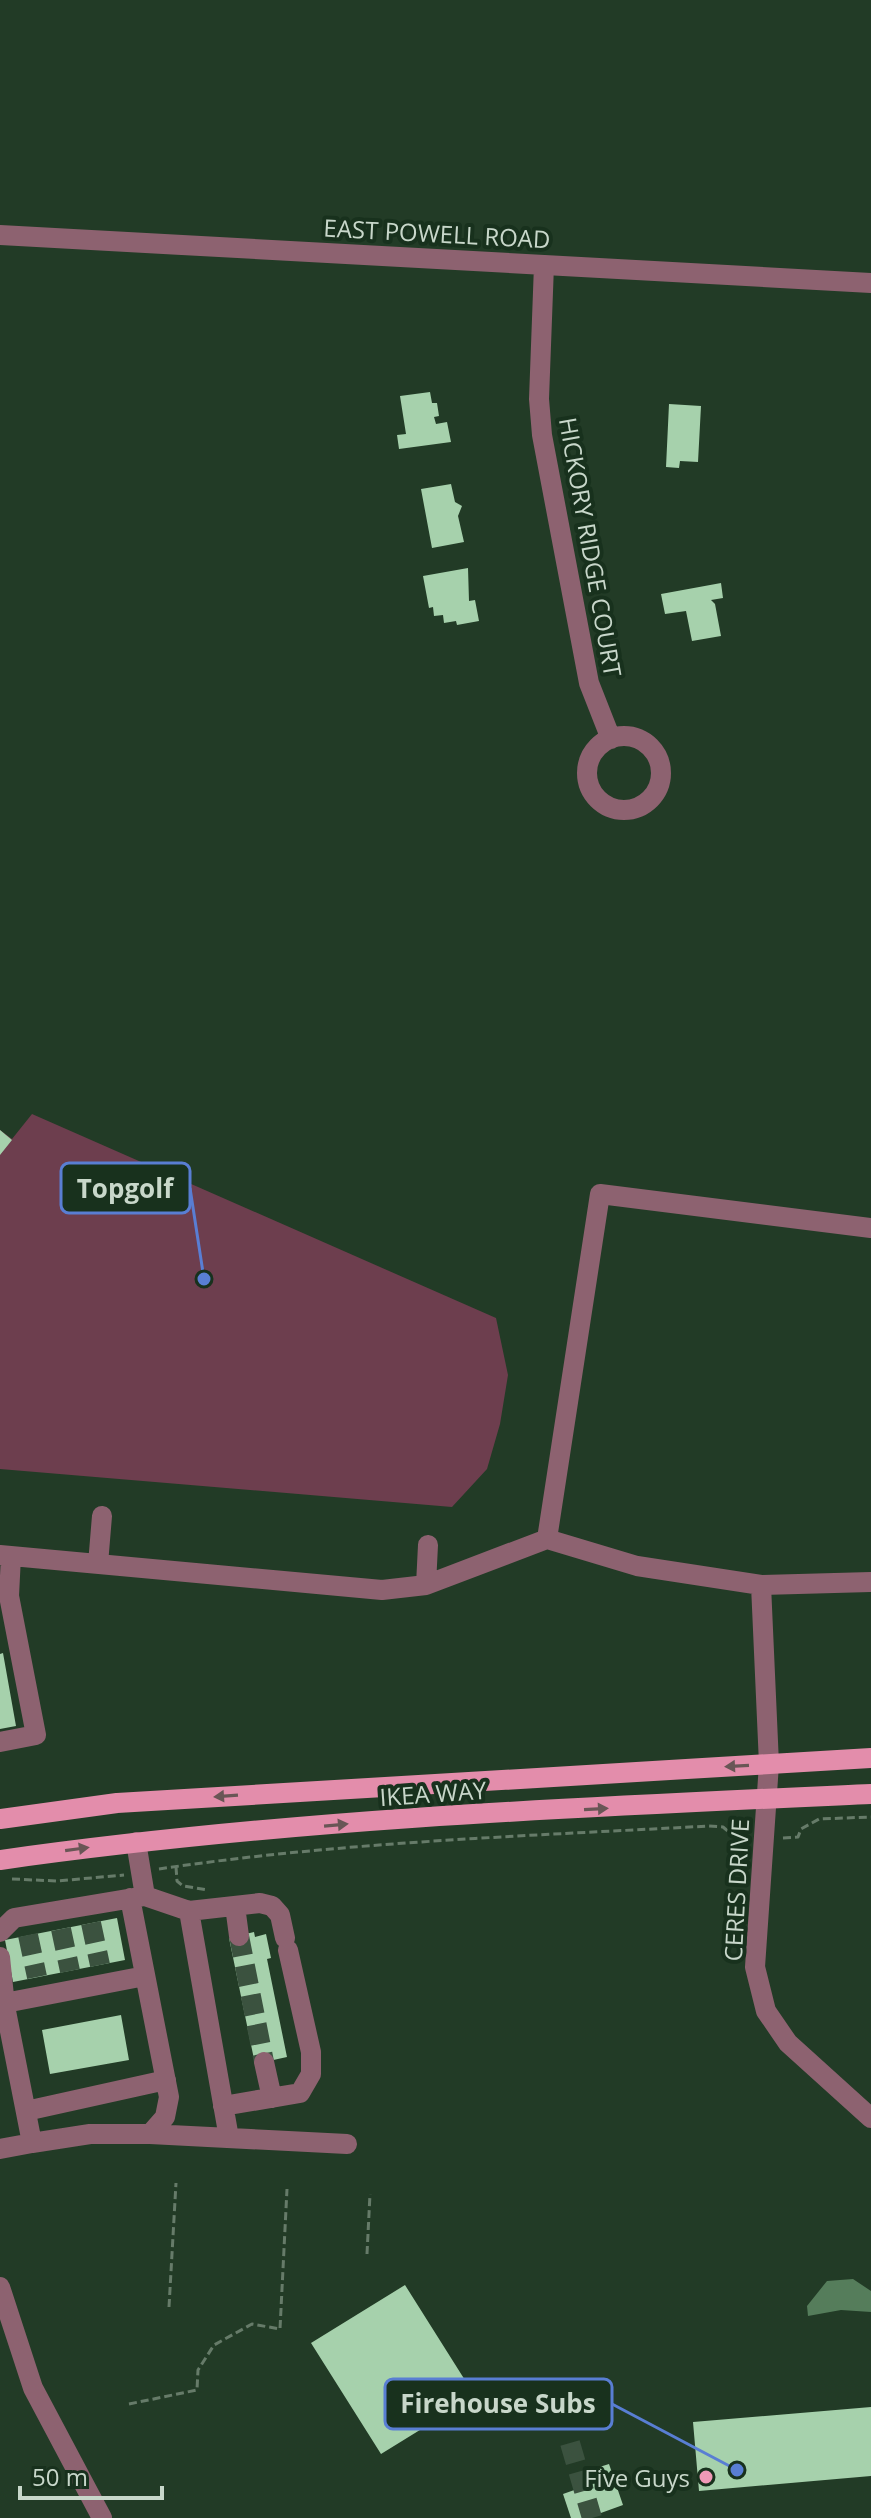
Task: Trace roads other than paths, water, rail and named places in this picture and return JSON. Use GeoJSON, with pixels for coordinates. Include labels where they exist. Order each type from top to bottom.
{"type":"FeatureCollection","features":[{"type":"Feature","properties":{"kind":"main road","name":"IKEA WAY"},"geometry":{"type":"LineString","coordinates":[[0,1819],[117,1803],[871,1758]]}},
{"type":"Feature","properties":{"kind":"main road","name":"IKEA WAY"},"geometry":{"type":"LineString","coordinates":[[4,1870],[136,1842],[405,1820],[871,1794]]}},
{"type":"Feature","properties":{"kind":"street","name":"EAST POWELL ROAD"},"geometry":{"type":"LineString","coordinates":[[0,235],[871,283]]}},
{"type":"Feature","properties":{"kind":"street","name":"HICKORY RIDGE COURT"},"geometry":{"type":"LineString","coordinates":[[544,265],[539,399],[542,435],[589,683],[611,739]]}},
{"type":"Feature","properties":{"kind":"street"},"geometry":{"type":"LineString","coordinates":[[547,1539],[600,1194],[871,1228]]}},
{"type":"Feature","properties":{"kind":"street"},"geometry":{"type":"LineString","coordinates":[[98,1564],[102,1516]]}},
{"type":"Feature","properties":{"kind":"street"},"geometry":{"type":"LineString","coordinates":[[0,1742],[36,1735],[5,1596],[5,1556],[382,1590],[426,1585],[547,1539],[637,1566],[761,1585],[871,1582]]}},
{"type":"Feature","properties":{"kind":"street"},"geometry":{"type":"LineString","coordinates":[[426,1585],[428,1545]]}},
{"type":"Feature","properties":{"kind":"street","name":"CERES DRIVE"},"geometry":{"type":"LineString","coordinates":[[761,1585],[769,1764],[755,1967],[766,2011],[788,2043],[871,2118]]}},
{"type":"Feature","properties":{"kind":"street"},"geometry":{"type":"LineString","coordinates":[[136,1842],[141,1872],[138,1897],[145,1976],[169,2097],[165,2117],[150,2134]]}},
{"type":"Feature","properties":{"kind":"street"},"geometry":{"type":"LineString","coordinates":[[0,1932],[14,1918],[26,1925],[59,1920],[89,1914],[138,1897],[189,1911],[272,1906],[280,1915],[274,1923],[287,1944],[311,2052],[311,2074],[300,2093],[223,2106]]}},
{"type":"Feature","properties":{"kind":"street"},"geometry":{"type":"LineString","coordinates":[[235,1906],[239,1936]]}},
{"type":"Feature","properties":{"kind":"street"},"geometry":{"type":"LineString","coordinates":[[189,1911],[229,2138]]}},
{"type":"Feature","properties":{"kind":"street"},"geometry":{"type":"LineString","coordinates":[[0,1957],[2,2007],[32,2143]]}},
{"type":"Feature","properties":{"kind":"street"},"geometry":{"type":"LineString","coordinates":[[2,2007],[42,1998],[72,1981],[102,1975],[145,1976]]}},
{"type":"Feature","properties":{"kind":"street"},"geometry":{"type":"LineString","coordinates":[[37,1977],[42,1998]]}},
{"type":"Feature","properties":{"kind":"street"},"geometry":{"type":"LineString","coordinates":[[264,2062],[272,2098]]}},
{"type":"Feature","properties":{"kind":"street"},"geometry":{"type":"LineString","coordinates":[[26,2111],[166,2080]]}},
{"type":"Feature","properties":{"kind":"street"},"geometry":{"type":"LineString","coordinates":[[0,2149],[90,2134],[347,2144]]}},
{"type":"Feature","properties":{"kind":"street"},"geometry":{"type":"LineString","coordinates":[[0,2287],[33,2388],[102,2518]]}},
{"type":"Feature","properties":{"kind":"tunnel"},"geometry":{"type":"LineString","coordinates":[[91,1923],[100,1965]]}},
{"type":"Feature","properties":{"kind":"tunnel"},"geometry":{"type":"LineString","coordinates":[[61,1929],[70,1971]]}},
{"type":"Feature","properties":{"kind":"tunnel"},"geometry":{"type":"LineString","coordinates":[[28,1935],[37,1977]]}},
{"type":"Feature","properties":{"kind":"tunnel"},"geometry":{"type":"LineString","coordinates":[[239,1936],[264,2062]]}},
{"type":"Feature","properties":{"kind":"tunnel"},"geometry":{"type":"LineString","coordinates":[[570,2443],[592,2518]]}},
{"type":"Feature","properties":{"kind":"place","name":"Topgolf"},"geometry":{"type":"Point","coordinates":[204,1279]}},
{"type":"Feature","properties":{"kind":"place","name":"Firehouse Subs"},"geometry":{"type":"Point","coordinates":[737,2470]}},
{"type":"Feature","properties":{"kind":"place","name":"Five Guys"},"geometry":{"type":"Point","coordinates":[706,2477]}}]}
